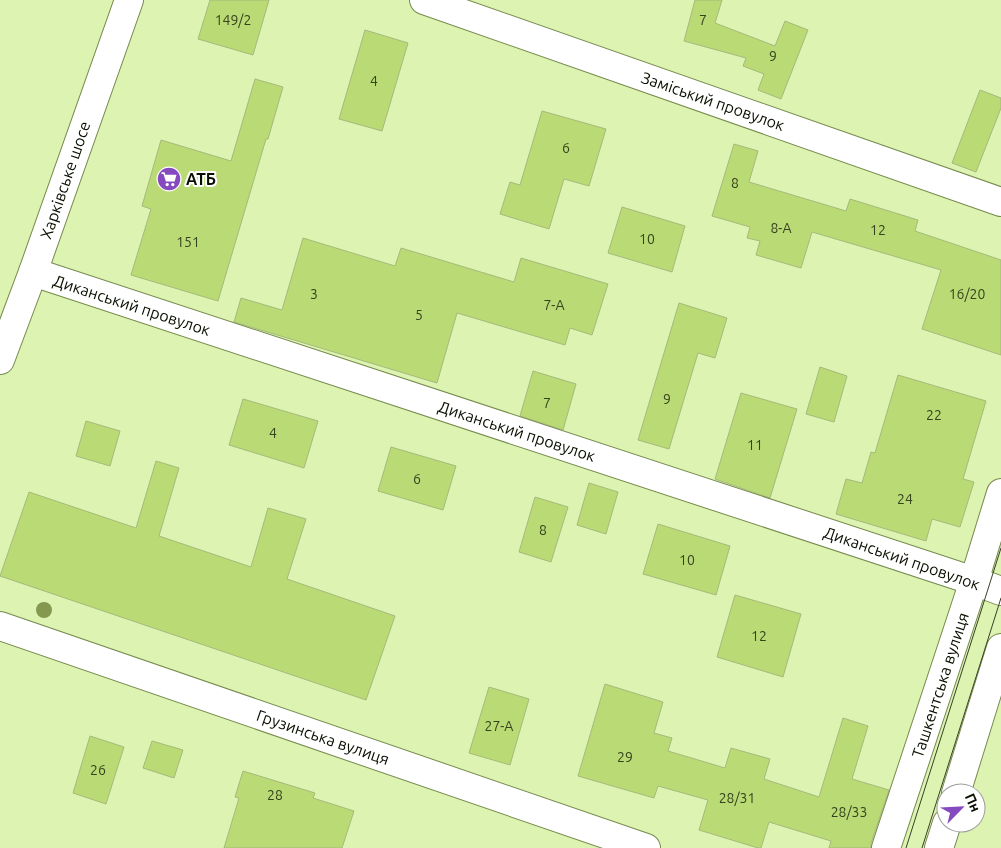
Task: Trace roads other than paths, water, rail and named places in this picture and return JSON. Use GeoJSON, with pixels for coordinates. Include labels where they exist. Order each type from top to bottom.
{"type":"FeatureCollection","features":[{"type":"Feature","properties":{"kind":"street","name":"Харківське шосе"},"geometry":{"type":"LineString","coordinates":[[0,360],[129,0]]}},
{"type":"Feature","properties":{"kind":"street","name":"Заміський провулок"},"geometry":{"type":"LineString","coordinates":[[424,0],[1001,202]]}},
{"type":"Feature","properties":{"kind":"street","name":"Диканський провулок"},"geometry":{"type":"LineString","coordinates":[[33,272],[1001,591]]}},
{"type":"Feature","properties":{"kind":"street","name":"Ташкентська вулиця"},"geometry":{"type":"LineString","coordinates":[[886,848],[1001,493]]}},
{"type":"Feature","properties":{"kind":"street","name":"Грузинська вулиця"},"geometry":{"type":"LineString","coordinates":[[0,626],[646,848]]}},
{"type":"Feature","properties":{"kind":"street"},"geometry":{"type":"LineString","coordinates":[[959,783],[1001,648]]}},
{"type":"Feature","properties":{"kind":"street"},"geometry":{"type":"LineString","coordinates":[[939,848],[944,833]]}},
{"type":"Feature","properties":{"kind":"tram line"},"geometry":{"type":"LineString","coordinates":[[906,848],[1001,548]]}},
{"type":"Feature","properties":{"kind":"tram line"},"geometry":{"type":"LineString","coordinates":[[922,848],[1001,598]]}},
{"type":"Feature","properties":{"kind":"place","name":"АТБ"},"geometry":{"type":"Point","coordinates":[169,179]}}]}
